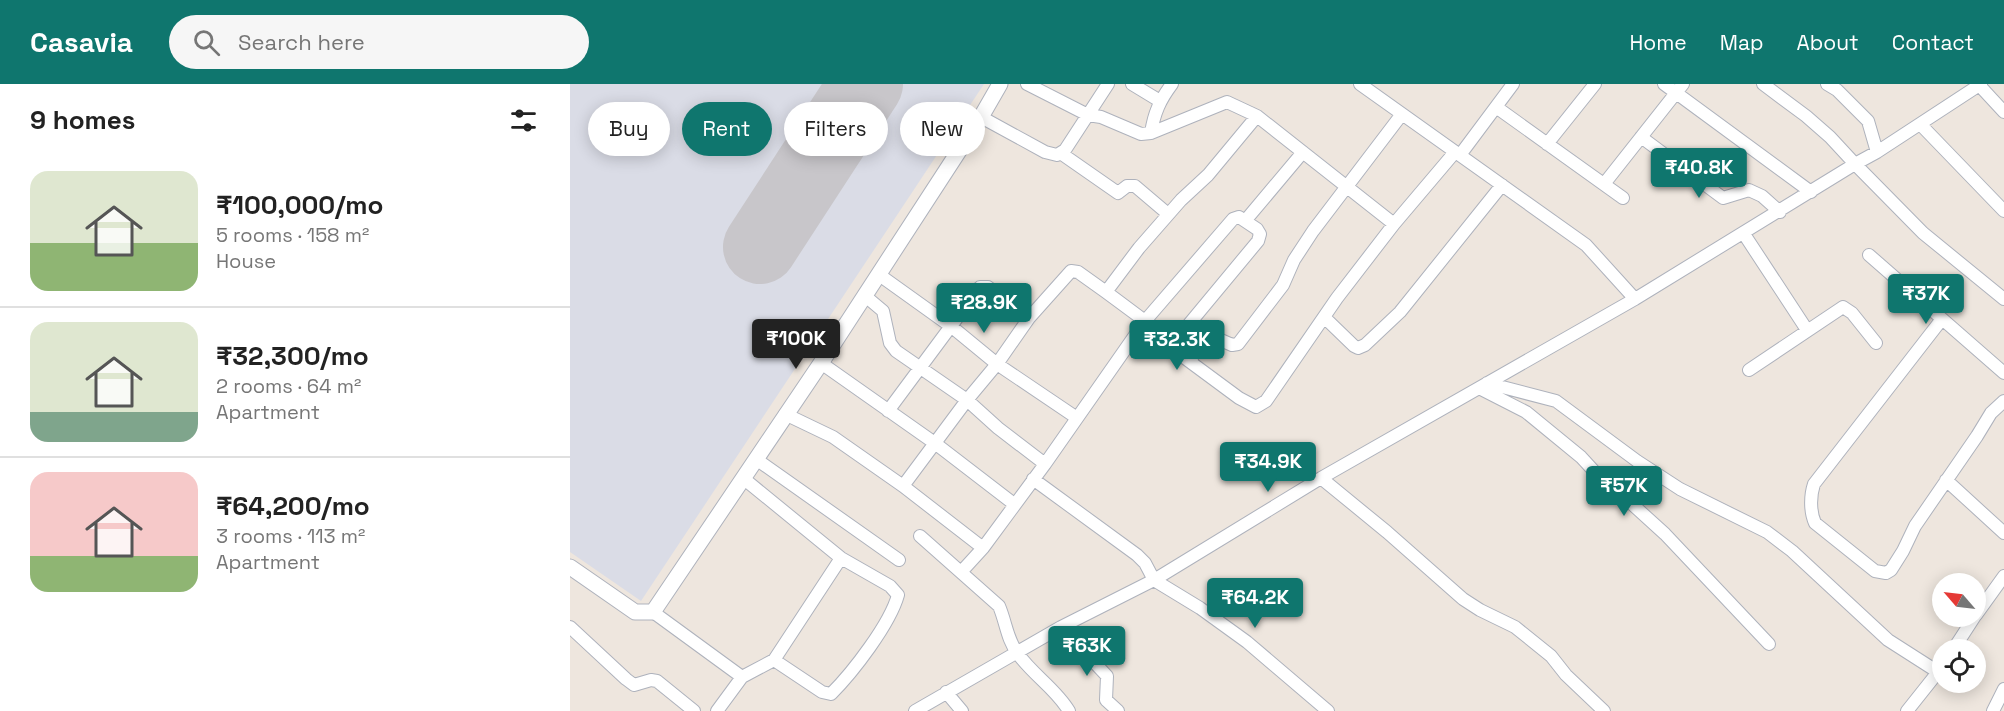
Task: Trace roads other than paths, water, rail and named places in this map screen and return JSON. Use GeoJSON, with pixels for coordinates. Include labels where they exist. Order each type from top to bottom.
{"type":"FeatureCollection","features":[{"type":"Feature","properties":{"kind":"street"},"geometry":{"type":"LineString","coordinates":[[985,110],[1000,84]]}},
{"type":"Feature","properties":{"kind":"street"},"geometry":{"type":"LineString","coordinates":[[1027,84],[1088,114],[1141,134],[1151,133],[1227,102],[1257,116],[1394,224]]}},
{"type":"Feature","properties":{"kind":"street"},"geometry":{"type":"LineString","coordinates":[[1062,154],[1108,84]]}},
{"type":"Feature","properties":{"kind":"street"},"geometry":{"type":"LineString","coordinates":[[1132,84],[1160,101]]}},
{"type":"Feature","properties":{"kind":"street"},"geometry":{"type":"LineString","coordinates":[[1151,133],[1160,101],[1172,84]]}},
{"type":"Feature","properties":{"kind":"street"},"geometry":{"type":"LineString","coordinates":[[903,486],[997,364],[1029,318],[1071,271],[1078,272],[1106,292],[1145,321],[1170,347],[1253,406],[1262,405],[1394,224],[1458,154],[1513,84]]}},
{"type":"Feature","properties":{"kind":"street"},"geometry":{"type":"LineString","coordinates":[[1547,144],[1595,84]]}},
{"type":"Feature","properties":{"kind":"street"},"geometry":{"type":"LineString","coordinates":[[1664,84],[1680,89],[1811,192]]}},
{"type":"Feature","properties":{"kind":"street"},"geometry":{"type":"LineString","coordinates":[[1763,84],[1830,137],[1923,233],[2004,299]]}},
{"type":"Feature","properties":{"kind":"street"},"geometry":{"type":"LineString","coordinates":[[915,711],[1061,627],[1154,580],[1321,478],[1635,299],[1877,152],[1980,85],[2004,112]]}},
{"type":"Feature","properties":{"kind":"street"},"geometry":{"type":"LineString","coordinates":[[1365,86],[1586,244],[1635,299]]}},
{"type":"Feature","properties":{"kind":"street"},"geometry":{"type":"LineString","coordinates":[[1835,86],[1868,121],[1877,152]]}},
{"type":"Feature","properties":{"kind":"street"},"geometry":{"type":"LineString","coordinates":[[1604,184],[1680,89]]}},
{"type":"Feature","properties":{"kind":"street"},"geometry":{"type":"LineString","coordinates":[[1496,107],[1623,198]]}},
{"type":"Feature","properties":{"kind":"street"},"geometry":{"type":"LineString","coordinates":[[1189,361],[1201,346],[1214,337],[1232,345],[1238,344],[1283,285],[1294,260],[1313,231],[1402,114]]}},
{"type":"Feature","properties":{"kind":"street"},"geometry":{"type":"LineString","coordinates":[[1106,292],[1139,248],[1180,200],[1208,175],[1257,116]]}},
{"type":"Feature","properties":{"kind":"street"},"geometry":{"type":"LineString","coordinates":[[985,119],[1045,152],[1053,155],[1062,154],[1118,193],[1127,186],[1135,186],[1168,214]]}},
{"type":"Feature","properties":{"kind":"street"},"geometry":{"type":"LineString","coordinates":[[1920,124],[2004,211]]}},
{"type":"Feature","properties":{"kind":"street"},"geometry":{"type":"LineString","coordinates":[[1641,137],[1723,198],[1749,190],[1762,196],[1780,212]]}},
{"type":"Feature","properties":{"kind":"street"},"geometry":{"type":"LineString","coordinates":[[1245,220],[1303,152]]}},
{"type":"Feature","properties":{"kind":"street"},"geometry":{"type":"LineString","coordinates":[[653,612],[821,363],[955,156]]}},
{"type":"Feature","properties":{"kind":"street"},"geometry":{"type":"LineString","coordinates":[[1324,317],[1354,346],[1365,345],[1400,312],[1502,185]]}},
{"type":"Feature","properties":{"kind":"street"},"geometry":{"type":"LineString","coordinates":[[962,571],[983,548],[1045,464],[1145,321],[1238,216],[1258,231],[1258,241],[1170,347]]}},
{"type":"Feature","properties":{"kind":"street"},"geometry":{"type":"LineString","coordinates":[[1744,234],[1807,330]]}},
{"type":"Feature","properties":{"kind":"street"},"geometry":{"type":"LineString","coordinates":[[1869,255],[2004,373]]}},
{"type":"Feature","properties":{"kind":"street"},"geometry":{"type":"LineString","coordinates":[[878,274],[952,327],[997,364],[1077,418]]}},
{"type":"Feature","properties":{"kind":"street"},"geometry":{"type":"LineString","coordinates":[[888,411],[952,327],[978,288],[983,286],[1029,318]]}},
{"type":"Feature","properties":{"kind":"street"},"geometry":{"type":"LineString","coordinates":[[864,295],[882,310],[890,343],[896,351],[967,400],[998,428],[1045,464]]}},
{"type":"Feature","properties":{"kind":"street"},"geometry":{"type":"LineString","coordinates":[[1749,369],[1844,307],[1852,313],[1876,342]]}},
{"type":"Feature","properties":{"kind":"street"},"geometry":{"type":"LineString","coordinates":[[1942,319],[1814,484],[1812,496],[1815,523],[1875,571],[1886,573],[1891,570],[1904,550],[1915,526],[1991,413],[2004,401]]}},
{"type":"Feature","properties":{"kind":"street"},"geometry":{"type":"LineString","coordinates":[[821,363],[936,444],[1014,504]]}},
{"type":"Feature","properties":{"kind":"street"},"geometry":{"type":"LineString","coordinates":[[1483,386],[1526,412],[1581,457],[1604,482],[1621,494],[1665,534],[1769,644]]}},
{"type":"Feature","properties":{"kind":"street"},"geometry":{"type":"LineString","coordinates":[[1483,386],[1557,401],[1637,461],[1680,489],[1767,532],[1792,550],[1887,640],[1932,665]]}},
{"type":"Feature","properties":{"kind":"street"},"geometry":{"type":"LineString","coordinates":[[785,414],[833,437],[903,486],[983,548]]}},
{"type":"Feature","properties":{"kind":"street"},"geometry":{"type":"LineString","coordinates":[[756,459],[899,560]]}},
{"type":"Feature","properties":{"kind":"street"},"geometry":{"type":"LineString","coordinates":[[743,478],[841,558],[890,586],[898,595],[886,620],[867,650],[829,694],[774,660]]}},
{"type":"Feature","properties":{"kind":"street"},"geometry":{"type":"LineString","coordinates":[[1321,478],[1354,507],[1388,532],[1463,599],[1515,627],[1551,656],[1566,675],[1604,711]]}},
{"type":"Feature","properties":{"kind":"street"},"geometry":{"type":"LineString","coordinates":[[1033,479],[1137,555],[1145,563],[1154,580],[1200,608],[1247,642],[1328,711]]}},
{"type":"Feature","properties":{"kind":"street"},"geometry":{"type":"LineString","coordinates":[[1946,480],[2004,533]]}},
{"type":"Feature","properties":{"kind":"street"},"geometry":{"type":"LineString","coordinates":[[920,536],[999,606],[1003,622],[1017,653],[1069,711]]}},
{"type":"Feature","properties":{"kind":"street"},"geometry":{"type":"LineString","coordinates":[[717,711],[742,677],[774,660],[841,558]]}},
{"type":"Feature","properties":{"kind":"street"},"geometry":{"type":"LineString","coordinates":[[570,567],[635,612],[653,612],[742,677]]}},
{"type":"Feature","properties":{"kind":"street"},"geometry":{"type":"LineString","coordinates":[[1986,601],[2004,576]]}},
{"type":"Feature","properties":{"kind":"street"},"geometry":{"type":"LineString","coordinates":[[570,627],[626,680],[634,685],[651,680],[657,681],[694,711]]}},
{"type":"Feature","properties":{"kind":"street"},"geometry":{"type":"LineString","coordinates":[[1061,627],[1107,676],[1106,700],[1118,711]]}},
{"type":"Feature","properties":{"kind":"street"},"geometry":{"type":"LineString","coordinates":[[1907,711],[1932,679]]}},
{"type":"Feature","properties":{"kind":"street"},"geometry":{"type":"LineString","coordinates":[[1993,711],[2004,689]]}},
{"type":"Feature","properties":{"kind":"street"},"geometry":{"type":"LineString","coordinates":[[946,693],[962,711]]}}]}
